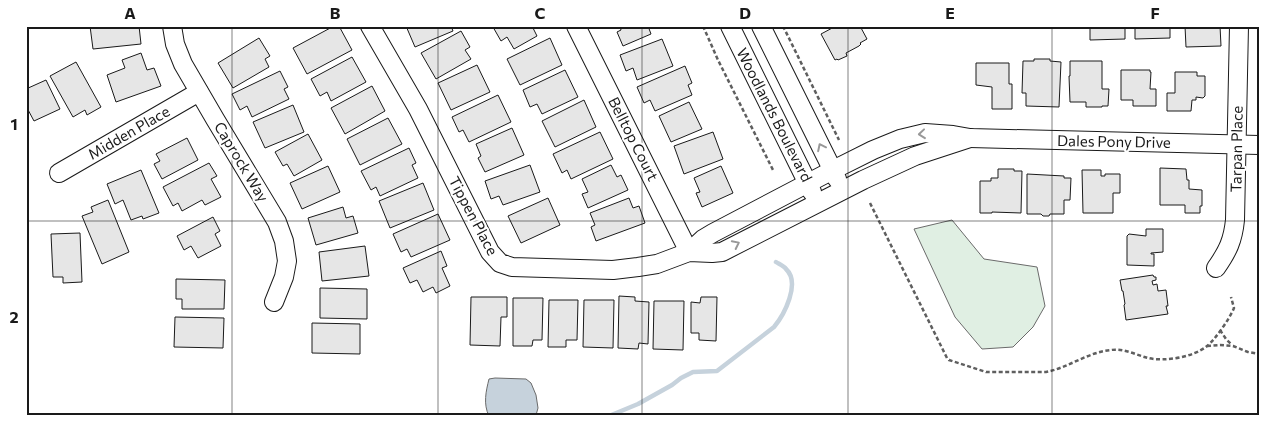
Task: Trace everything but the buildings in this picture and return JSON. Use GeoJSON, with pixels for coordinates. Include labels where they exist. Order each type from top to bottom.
{"type":"FeatureCollection","features":[{"type":"Feature","properties":{"kind":"street","name":"Caprock Way"},"geometry":{"type":"LineString","coordinates":[[172,26],[183,64],[277,222],[284,241],[287,261],[284,278],[274,302]]}},
{"type":"Feature","properties":{"kind":"street","name":"Tippen Place"},"geometry":{"type":"LineString","coordinates":[[370,26],[418,109],[490,252],[500,263],[520,268],[613,270],[657,264],[689,252],[703,239],[713,233],[808,183]]}},
{"type":"Feature","properties":{"kind":"street","name":"Belltop Court"},"geometry":{"type":"LineString","coordinates":[[576,26],[689,252]]}},
{"type":"Feature","properties":{"kind":"street","name":"Woodlands Boulevard"},"geometry":{"type":"LineString","coordinates":[[730,26],[818,203]]}},
{"type":"Feature","properties":{"kind":"street","name":"Woodlands Boulevard"},"geometry":{"type":"LineString","coordinates":[[761,26],[843,191]]}},
{"type":"Feature","properties":{"kind":"street","name":"Tarpan Place"},"geometry":{"type":"LineString","coordinates":[[1216,268],[1230,245],[1235,220],[1239,26]]}},
{"type":"Feature","properties":{"kind":"street","name":"Midden Place"},"geometry":{"type":"LineString","coordinates":[[59,173],[199,92]]}},
{"type":"Feature","properties":{"kind":"street","name":"Dales Pony Drive"},"geometry":{"type":"LineString","coordinates":[[808,183],[885,144],[915,134],[936,133],[970,138],[1259,145]]}},
{"type":"Feature","properties":{"kind":"street","name":"Dales Pony Drive"},"geometry":{"type":"LineString","coordinates":[[843,191],[915,156],[970,138]]}},
{"type":"Feature","properties":{"kind":"street","name":"Tippen Place"},"geometry":{"type":"LineString","coordinates":[[689,252],[722,252],[843,191]]}},
{"type":"Feature","properties":{"kind":"path"},"geometry":{"type":"LineString","coordinates":[[703,26],[774,172]]}},
{"type":"Feature","properties":{"kind":"path"},"geometry":{"type":"LineString","coordinates":[[783,26],[839,140]]}},
{"type":"Feature","properties":{"kind":"path"},"geometry":{"type":"LineString","coordinates":[[870,203],[950,360],[986,372],[1046,372],[1053,371],[1091,355],[1112,350],[1125,351],[1147,358],[1162,360],[1187,356],[1207,346],[1220,345],[1233,346],[1259,354]]}},
{"type":"Feature","properties":{"kind":"path"},"geometry":{"type":"LineString","coordinates":[[1207,346],[1234,308],[1231,297]]}},
{"type":"Feature","properties":{"kind":"path"},"geometry":{"type":"LineString","coordinates":[[1220,330],[1233,346]]}},
{"type":"Feature","properties":{"kind":"green space"},"geometry":{"type":"Polygon","coordinates":[[[952,220],[984,259],[1037,267],[1045,306],[1033,327],[1013,347],[982,349],[955,317],[914,229],[952,220]]]}},
{"type":"Feature","properties":{"kind":"shaded area"},"geometry":{"type":"Polygon","coordinates":[[[489,379],[526,379],[531,383],[536,395],[538,408],[536,415],[489,416],[486,407],[486,393],[489,379]]]}},
{"type":"Feature","properties":{"kind":"waterway"},"geometry":{"type":"LineString","coordinates":[[609,416],[638,404],[693,372],[717,371],[774,327],[786,307],[792,282],[786,269],[776,262]]}}]}
